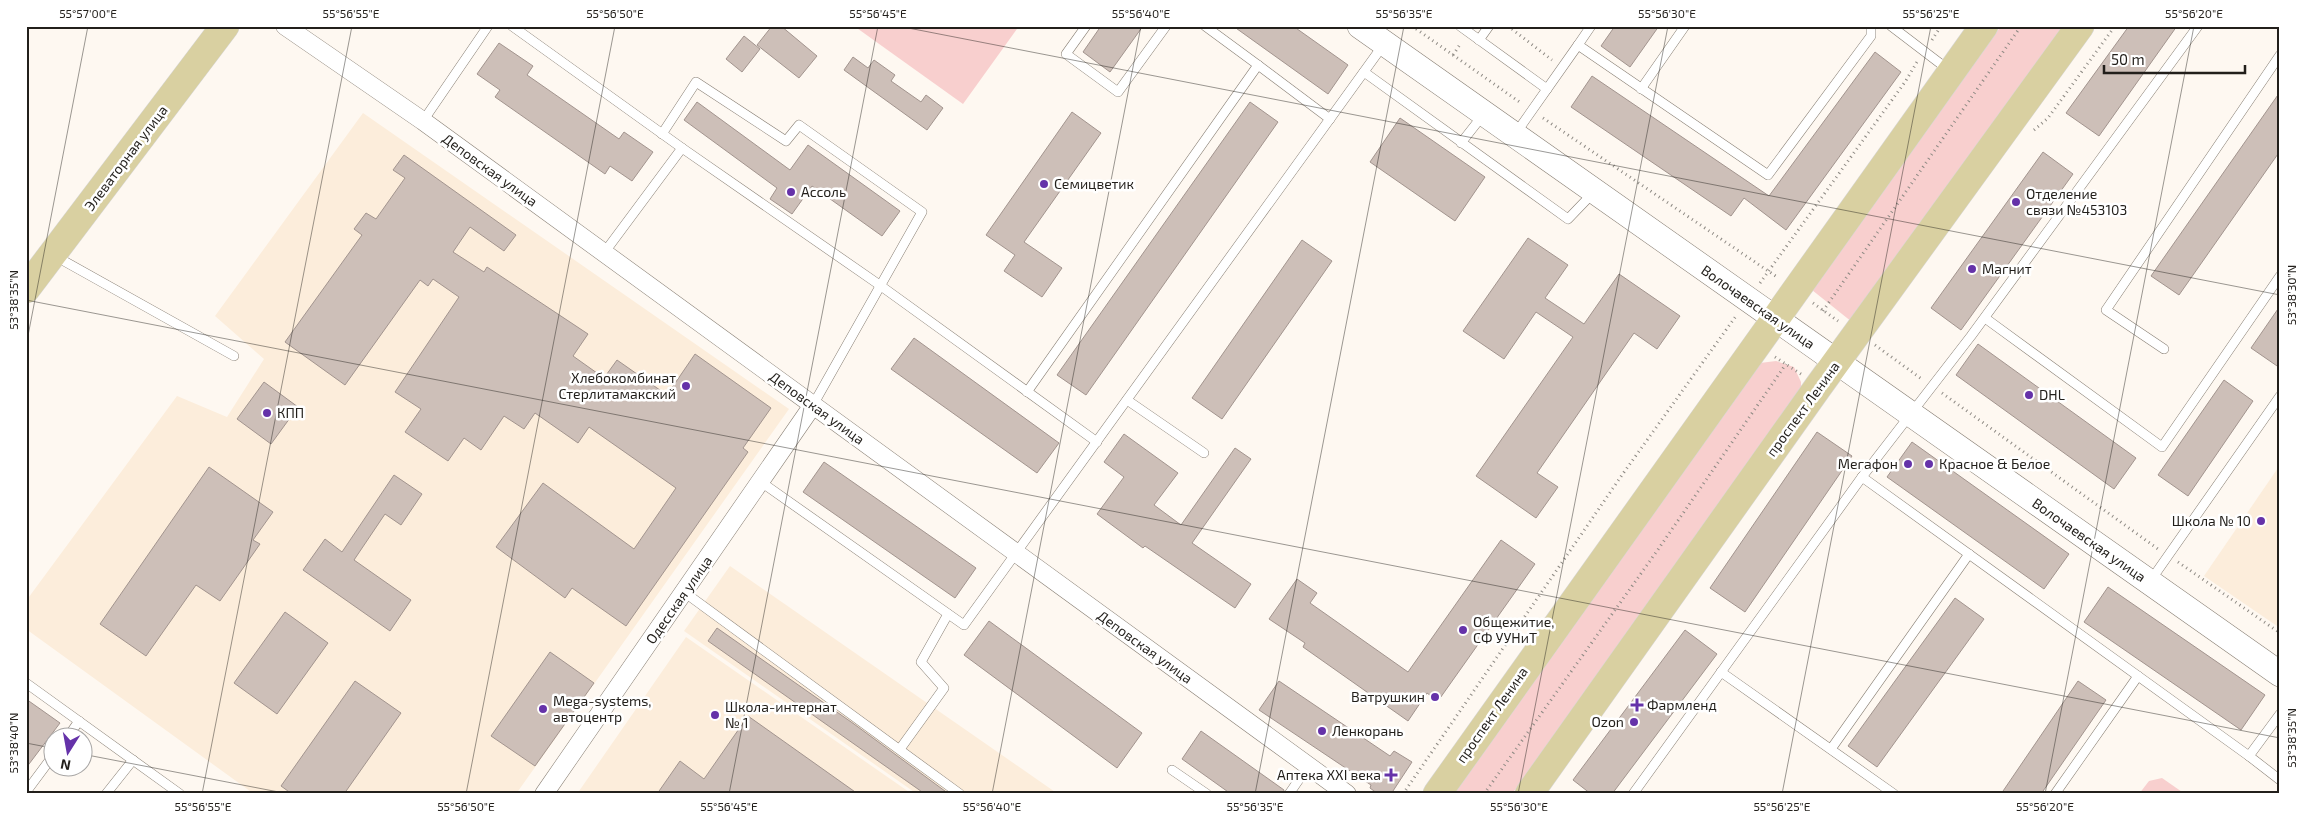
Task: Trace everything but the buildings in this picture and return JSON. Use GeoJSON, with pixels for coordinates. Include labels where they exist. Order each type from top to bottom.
{"type":"FeatureCollection","features":[{"type":"Feature","properties":{"kind":"main road","name":"Элеваторная улица"},"geometry":{"type":"LineString","coordinates":[[26,290],[225,26]]}},
{"type":"Feature","properties":{"kind":"main road","name":"проспект Ленина"},"geometry":{"type":"LineString","coordinates":[[1436,794],[1984,26]]}},
{"type":"Feature","properties":{"kind":"main road","name":"проспект Ленина"},"geometry":{"type":"LineString","coordinates":[[1530,794],[1837,362],[2080,26]]}},
{"type":"Feature","properties":{"kind":"street","name":"Деповская улица"},"geometry":{"type":"LineString","coordinates":[[285,26],[423,121],[1347,794]]}},
{"type":"Feature","properties":{"kind":"street","name":"Волочаевская улица"},"geometry":{"type":"LineString","coordinates":[[1360,26],[2280,674]]}},
{"type":"Feature","properties":{"kind":"street","name":"Одесская улица"},"geometry":{"type":"LineString","coordinates":[[544,794],[813,405]]}},
{"type":"Feature","properties":{"kind":"lane"},"geometry":{"type":"LineString","coordinates":[[423,121],[488,26]]}},
{"type":"Feature","properties":{"kind":"lane"},"geometry":{"type":"LineString","coordinates":[[512,26],[1097,442]]}},
{"type":"Feature","properties":{"kind":"lane"},"geometry":{"type":"LineString","coordinates":[[1086,26],[1066,54],[1118,92],[1166,26]]}},
{"type":"Feature","properties":{"kind":"lane"},"geometry":{"type":"LineString","coordinates":[[1205,26],[1330,119]]}},
{"type":"Feature","properties":{"kind":"lane"},"geometry":{"type":"LineString","coordinates":[[1460,26],[1547,89]]}},
{"type":"Feature","properties":{"kind":"lane"},"geometry":{"type":"LineString","coordinates":[[1479,40],[1489,26]]}},
{"type":"Feature","properties":{"kind":"lane"},"geometry":{"type":"LineString","coordinates":[[1514,136],[1591,26]]}},
{"type":"Feature","properties":{"kind":"lane"},"geometry":{"type":"LineString","coordinates":[[1641,89],[1686,26]]}},
{"type":"Feature","properties":{"kind":"lane"},"geometry":{"type":"LineString","coordinates":[[1578,45],[1768,175],[1871,36],[1871,26]]}},
{"type":"Feature","properties":{"kind":"lane"},"geometry":{"type":"LineString","coordinates":[[1891,26],[1952,72]]}},
{"type":"Feature","properties":{"kind":"lane"},"geometry":{"type":"LineString","coordinates":[[1633,794],[1862,476],[1985,318],[2198,26]]}},
{"type":"Feature","properties":{"kind":"lane"},"geometry":{"type":"LineString","coordinates":[[761,482],[964,625],[1384,44]]}},
{"type":"Feature","properties":{"kind":"lane"},"geometry":{"type":"LineString","coordinates":[[2164,349],[2106,310],[2280,55]]}},
{"type":"Feature","properties":{"kind":"lane"},"geometry":{"type":"LineString","coordinates":[[1027,392],[1258,65]]}},
{"type":"Feature","properties":{"kind":"lane"},"geometry":{"type":"LineString","coordinates":[[1364,72],[1568,219],[1594,192]]}},
{"type":"Feature","properties":{"kind":"lane"},"geometry":{"type":"LineString","coordinates":[[662,134],[696,82],[786,141],[799,125],[922,212],[813,405]]}},
{"type":"Feature","properties":{"kind":"lane"},"geometry":{"type":"LineString","coordinates":[[1461,143],[1484,114]]}},
{"type":"Feature","properties":{"kind":"lane"},"geometry":{"type":"LineString","coordinates":[[604,253],[682,148]]}},
{"type":"Feature","properties":{"kind":"lane"},"geometry":{"type":"LineString","coordinates":[[53,255],[234,356]]}},
{"type":"Feature","properties":{"kind":"lane"},"geometry":{"type":"LineString","coordinates":[[1985,318],[2162,447],[2280,276]]}},
{"type":"Feature","properties":{"kind":"lane"},"geometry":{"type":"LineString","coordinates":[[2149,582],[2280,396]]}},
{"type":"Feature","properties":{"kind":"lane"},"geometry":{"type":"LineString","coordinates":[[1127,400],[1204,453]]}},
{"type":"Feature","properties":{"kind":"lane"},"geometry":{"type":"LineString","coordinates":[[1862,476],[2280,780]]}},
{"type":"Feature","properties":{"kind":"lane"},"geometry":{"type":"LineString","coordinates":[[1831,749],[1969,554]]}},
{"type":"Feature","properties":{"kind":"lane"},"geometry":{"type":"LineString","coordinates":[[684,592],[960,794]]}},
{"type":"Feature","properties":{"kind":"lane"},"geometry":{"type":"LineString","coordinates":[[900,749],[944,688],[921,662],[948,614]]}},
{"type":"Feature","properties":{"kind":"lane"},"geometry":{"type":"LineString","coordinates":[[1721,672],[1894,794]]}},
{"type":"Feature","properties":{"kind":"lane"},"geometry":{"type":"LineString","coordinates":[[2056,794],[2138,676]]}},
{"type":"Feature","properties":{"kind":"lane"},"geometry":{"type":"LineString","coordinates":[[26,683],[180,794]]}},
{"type":"Feature","properties":{"kind":"lane"},"geometry":{"type":"LineString","coordinates":[[2249,756],[2280,714]]}},
{"type":"Feature","properties":{"kind":"lane"},"geometry":{"type":"LineString","coordinates":[[74,728],[79,721]]}},
{"type":"Feature","properties":{"kind":"lane"},"geometry":{"type":"LineString","coordinates":[[106,794],[132,760]]}},
{"type":"Feature","properties":{"kind":"lane"},"geometry":{"type":"LineString","coordinates":[[1289,794],[1309,765]]}},
{"type":"Feature","properties":{"kind":"lane"},"geometry":{"type":"LineString","coordinates":[[26,792],[42,770]]}},
{"type":"Feature","properties":{"kind":"lane"},"geometry":{"type":"LineString","coordinates":[[1172,770],[1206,794]]}},
{"type":"Feature","properties":{"kind":"path"},"geometry":{"type":"LineString","coordinates":[[1412,26],[1784,282]]}},
{"type":"Feature","properties":{"kind":"path"},"geometry":{"type":"LineString","coordinates":[[1508,26],[1553,60]]}},
{"type":"Feature","properties":{"kind":"path"},"geometry":{"type":"LineString","coordinates":[[1758,286],[1905,82],[1941,26]]}},
{"type":"Feature","properties":{"kind":"path"},"geometry":{"type":"LineString","coordinates":[[1823,310],[2021,26]]}},
{"type":"Feature","properties":{"kind":"path"},"geometry":{"type":"LineString","coordinates":[[1403,794],[1622,475],[1739,311]]}},
{"type":"Feature","properties":{"kind":"path"},"geometry":{"type":"LineString","coordinates":[[1872,344],[2168,556],[2280,633]]}},
{"type":"Feature","properties":{"kind":"path"},"geometry":{"type":"LineString","coordinates":[[1484,794],[1657,551],[1786,364],[1808,379]]}},
{"type":"Feature","properties":{"kind":"shaded area"},"geometry":{"type":"Polygon","coordinates":[[[854,26],[1019,26],[963,104],[854,26]]]}},
{"type":"Feature","properties":{"kind":"shaded area"},"geometry":{"type":"Polygon","coordinates":[[[2001,26],[2069,26],[1857,326],[1812,290],[2001,26]]]}},
{"type":"Feature","properties":{"kind":"shaded area"},"geometry":{"type":"Polygon","coordinates":[[[363,113],[789,409],[516,794],[254,794],[26,629],[26,601],[177,396],[227,417],[264,359],[215,316],[363,113]]]}},
{"type":"Feature","properties":{"kind":"shaded area"},"geometry":{"type":"Polygon","coordinates":[[[1776,361],[1794,367],[1801,382],[1801,394],[1512,794],[1454,794],[1760,363],[1776,361]]]}},
{"type":"Feature","properties":{"kind":"shaded area","name":"Школа № 10"},"geometry":{"type":"Polygon","coordinates":[[[2280,465],[2280,628],[2204,576],[2280,465]]]}},
{"type":"Feature","properties":{"kind":"shaded area"},"geometry":{"type":"Polygon","coordinates":[[[730,566],[1058,794],[917,794],[684,631],[730,566]]]}},
{"type":"Feature","properties":{"kind":"shaded area","name":"Школа-интернат № 1"},"geometry":{"type":"Polygon","coordinates":[[[686,637],[912,794],[577,794],[686,637]]]}},
{"type":"Feature","properties":{"kind":"shaded area"},"geometry":{"type":"Polygon","coordinates":[[[2162,778],[2185,794],[2139,794],[2149,781],[2162,778]]]}},
{"type":"Feature","properties":{"kind":"place","name":"Семицветик"},"geometry":{"type":"Point","coordinates":[1044,184]}},
{"type":"Feature","properties":{"kind":"place","name":"Ассоль"},"geometry":{"type":"Point","coordinates":[791,192]}},
{"type":"Feature","properties":{"kind":"place","name":"Отделение связи №453103"},"geometry":{"type":"Point","coordinates":[2016,202]}},
{"type":"Feature","properties":{"kind":"place","name":"Магнит"},"geometry":{"type":"Point","coordinates":[1972,269]}},
{"type":"Feature","properties":{"kind":"place","name":"Хлебокомбинат Стерлитамакский"},"geometry":{"type":"Point","coordinates":[686,386]}},
{"type":"Feature","properties":{"kind":"place","name":"DHL"},"geometry":{"type":"Point","coordinates":[2029,395]}},
{"type":"Feature","properties":{"kind":"place","name":"КПП"},"geometry":{"type":"Point","coordinates":[267,413]}},
{"type":"Feature","properties":{"kind":"place","name":"Мегафон"},"geometry":{"type":"Point","coordinates":[1908,464]}},
{"type":"Feature","properties":{"kind":"place","name":"Красное & Белое"},"geometry":{"type":"Point","coordinates":[1929,464]}},
{"type":"Feature","properties":{"kind":"place","name":"Школа № 10"},"geometry":{"type":"Point","coordinates":[2261,521]}},
{"type":"Feature","properties":{"kind":"place","name":"Общежитие, СФ УУНиТ"},"geometry":{"type":"Point","coordinates":[1463,630]}},
{"type":"Feature","properties":{"kind":"place","name":"Ватрушкин"},"geometry":{"type":"Point","coordinates":[1435,697]}},
{"type":"Feature","properties":{"kind":"place","name":"Фармленд"},"geometry":{"type":"Point","coordinates":[1637,705]}},
{"type":"Feature","properties":{"kind":"place","name":"Mega-systems, автоцентр"},"geometry":{"type":"Point","coordinates":[543,709]}},
{"type":"Feature","properties":{"kind":"place","name":"Школа-интернат № 1"},"geometry":{"type":"Point","coordinates":[715,715]}},
{"type":"Feature","properties":{"kind":"place","name":"Ozon"},"geometry":{"type":"Point","coordinates":[1634,722]}},
{"type":"Feature","properties":{"kind":"place","name":"Ленкорань"},"geometry":{"type":"Point","coordinates":[1322,731]}},
{"type":"Feature","properties":{"kind":"place","name":"Аптека ХХI века"},"geometry":{"type":"Point","coordinates":[1391,775]}}]}
